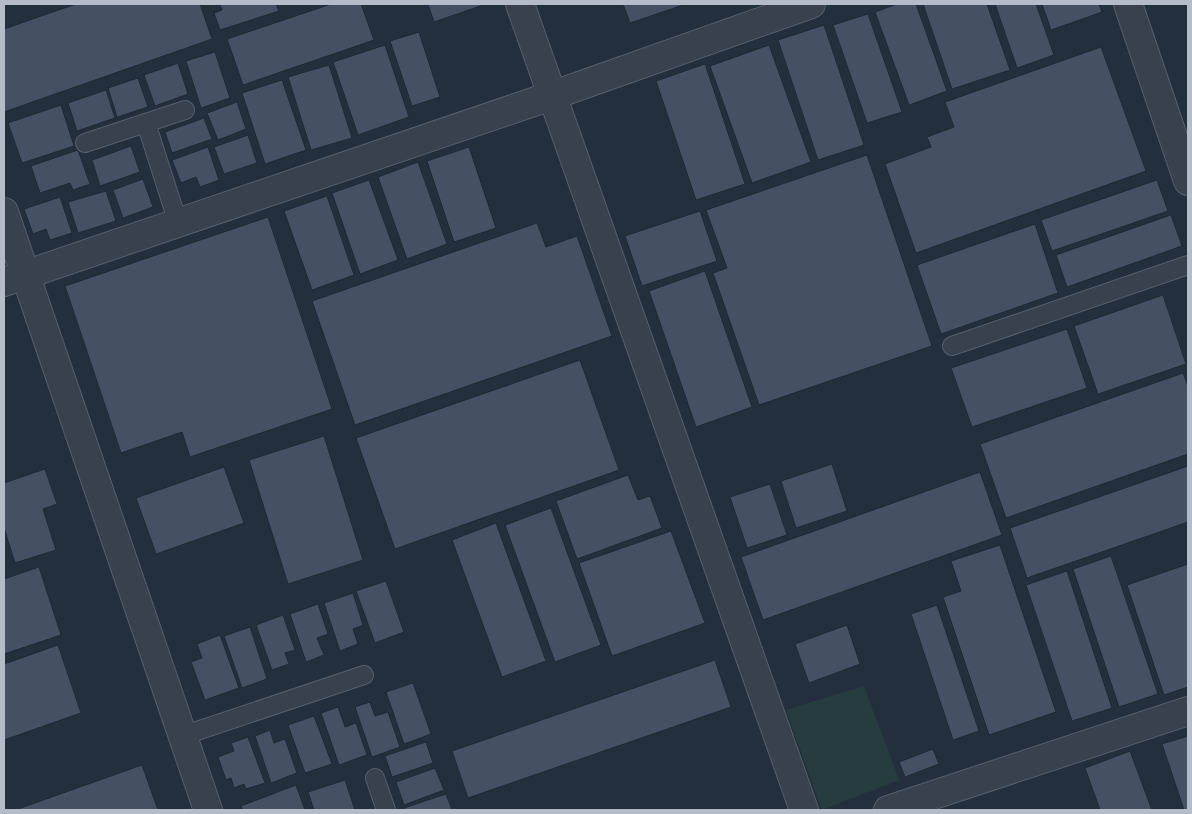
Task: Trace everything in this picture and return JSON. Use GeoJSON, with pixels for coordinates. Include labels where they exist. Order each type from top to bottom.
{"type":"FeatureCollection","features":[{"type":"Feature","properties":{"kind":"street"},"geometry":{"type":"LineString","coordinates":[[520,4],[804,810]]}},
{"type":"Feature","properties":{"kind":"street"},"geometry":{"type":"LineString","coordinates":[[15,278],[551,96],[810,4]]}},
{"type":"Feature","properties":{"kind":"street"},"geometry":{"type":"LineString","coordinates":[[1128,4],[1188,181]]}},
{"type":"Feature","properties":{"kind":"street"},"geometry":{"type":"LineString","coordinates":[[4,212],[15,278],[208,810]]}},
{"type":"Feature","properties":{"kind":"street"},"geometry":{"type":"LineString","coordinates":[[888,810],[1188,711]]}},
{"type":"Feature","properties":{"kind":"lane"},"geometry":{"type":"LineString","coordinates":[[85,143],[185,110]]}},
{"type":"Feature","properties":{"kind":"lane"},"geometry":{"type":"LineString","coordinates":[[146,123],[178,223]]}},
{"type":"Feature","properties":{"kind":"lane"},"geometry":{"type":"LineString","coordinates":[[952,346],[1188,264]]}},
{"type":"Feature","properties":{"kind":"lane"},"geometry":{"type":"LineString","coordinates":[[182,736],[364,675]]}},
{"type":"Feature","properties":{"kind":"lane"},"geometry":{"type":"LineString","coordinates":[[375,778],[386,810]]}},
{"type":"Feature","properties":{"kind":"green space"},"geometry":{"type":"Polygon","coordinates":[[[864,686],[899,780],[822,810],[786,710],[864,686]]]}},
{"type":"Feature","properties":{"kind":"building"},"geometry":{"type":"Polygon","coordinates":[[[76,4],[200,4],[212,39],[4,112],[4,29],[76,4]]]}},
{"type":"Feature","properties":{"kind":"building"},"geometry":{"type":"Polygon","coordinates":[[[220,4],[276,4],[279,11],[220,30],[214,13],[222,10],[220,4]]]}},
{"type":"Feature","properties":{"kind":"building"},"geometry":{"type":"Polygon","coordinates":[[[331,4],[361,4],[374,40],[243,85],[227,39],[331,4]]]}},
{"type":"Feature","properties":{"kind":"building"},"geometry":{"type":"Polygon","coordinates":[[[428,4],[486,4],[434,22],[428,4]]]}},
{"type":"Feature","properties":{"kind":"building"},"geometry":{"type":"Polygon","coordinates":[[[623,4],[686,4],[630,23],[623,4]]]}},
{"type":"Feature","properties":{"kind":"building"},"geometry":{"type":"Polygon","coordinates":[[[897,4],[916,4],[947,91],[909,105],[875,12],[897,4]]]}},
{"type":"Feature","properties":{"kind":"building"},"geometry":{"type":"Polygon","coordinates":[[[923,4],[987,4],[1010,70],[952,89],[923,4]]]}},
{"type":"Feature","properties":{"kind":"building"},"geometry":{"type":"Polygon","coordinates":[[[995,4],[1036,4],[1054,55],[1017,68],[995,4]]]}},
{"type":"Feature","properties":{"kind":"building"},"geometry":{"type":"Polygon","coordinates":[[[1042,4],[1099,4],[1102,12],[1051,30],[1042,4]]]}},
{"type":"Feature","properties":{"kind":"building"},"geometry":{"type":"Polygon","coordinates":[[[868,14],[902,112],[867,123],[833,25],[868,14]]]}},
{"type":"Feature","properties":{"kind":"building"},"geometry":{"type":"Polygon","coordinates":[[[824,25],[864,145],[818,160],[778,40],[824,25]]]}},
{"type":"Feature","properties":{"kind":"building"},"geometry":{"type":"Polygon","coordinates":[[[419,32],[440,97],[412,106],[390,41],[419,32]]]}},
{"type":"Feature","properties":{"kind":"building"},"geometry":{"type":"Polygon","coordinates":[[[385,45],[409,117],[358,135],[333,62],[385,45]]]}},
{"type":"Feature","properties":{"kind":"building"},"geometry":{"type":"Polygon","coordinates":[[[769,45],[811,162],[752,183],[710,66],[769,45]]]}},
{"type":"Feature","properties":{"kind":"building"},"geometry":{"type":"Polygon","coordinates":[[[1101,47],[1146,171],[916,253],[885,164],[931,147],[927,137],[954,127],[945,102],[1101,47]]]}},
{"type":"Feature","properties":{"kind":"building"},"geometry":{"type":"Polygon","coordinates":[[[215,52],[230,98],[201,108],[186,61],[215,52]]]}},
{"type":"Feature","properties":{"kind":"building"},"geometry":{"type":"Polygon","coordinates":[[[178,63],[188,94],[155,106],[144,75],[178,63]]]}},
{"type":"Feature","properties":{"kind":"building"},"geometry":{"type":"Polygon","coordinates":[[[705,64],[745,184],[696,200],[656,81],[705,64]]]}},
{"type":"Feature","properties":{"kind":"building"},"geometry":{"type":"Polygon","coordinates":[[[329,65],[352,138],[311,150],[288,77],[329,65]]]}},
{"type":"Feature","properties":{"kind":"building"},"geometry":{"type":"Polygon","coordinates":[[[138,78],[148,107],[117,117],[108,88],[138,78]]]}},
{"type":"Feature","properties":{"kind":"building"},"geometry":{"type":"Polygon","coordinates":[[[282,80],[306,150],[265,164],[242,93],[282,80]]]}},
{"type":"Feature","properties":{"kind":"building"},"geometry":{"type":"Polygon","coordinates":[[[106,90],[115,118],[77,131],[68,103],[106,90]]]}},
{"type":"Feature","properties":{"kind":"building"},"geometry":{"type":"Polygon","coordinates":[[[237,102],[246,129],[218,140],[207,113],[237,102]]]}},
{"type":"Feature","properties":{"kind":"building"},"geometry":{"type":"Polygon","coordinates":[[[61,105],[74,146],[22,163],[8,123],[61,105]]]}},
{"type":"Feature","properties":{"kind":"building"},"geometry":{"type":"Polygon","coordinates":[[[204,118],[212,139],[172,153],[165,132],[204,118]]]}},
{"type":"Feature","properties":{"kind":"building"},"geometry":{"type":"Polygon","coordinates":[[[248,135],[257,163],[224,174],[214,147],[248,135]]]}},
{"type":"Feature","properties":{"kind":"building"},"geometry":{"type":"Polygon","coordinates":[[[131,146],[140,172],[100,186],[92,160],[131,146]]]}},
{"type":"Feature","properties":{"kind":"building"},"geometry":{"type":"Polygon","coordinates":[[[208,147],[219,180],[200,187],[196,177],[181,183],[172,160],[208,147]]]}},
{"type":"Feature","properties":{"kind":"building"},"geometry":{"type":"Polygon","coordinates":[[[469,147],[496,228],[454,242],[427,161],[469,147]]]}},
{"type":"Feature","properties":{"kind":"building"},"geometry":{"type":"Polygon","coordinates":[[[78,150],[90,184],[73,190],[70,183],[40,193],[31,166],[78,150]]]}},
{"type":"Feature","properties":{"kind":"building"},"geometry":{"type":"Polygon","coordinates":[[[867,155],[932,346],[759,405],[713,273],[727,268],[706,210],[867,155]]]}},
{"type":"Feature","properties":{"kind":"building"},"geometry":{"type":"Polygon","coordinates":[[[418,162],[447,244],[407,259],[378,177],[418,162]]]}},
{"type":"Feature","properties":{"kind":"building"},"geometry":{"type":"Polygon","coordinates":[[[143,179],[153,207],[123,218],[113,190],[143,179]]]}},
{"type":"Feature","properties":{"kind":"building"},"geometry":{"type":"Polygon","coordinates":[[[369,180],[398,260],[360,274],[332,193],[369,180]]]}},
{"type":"Feature","properties":{"kind":"building"},"geometry":{"type":"Polygon","coordinates":[[[1157,180],[1168,211],[1052,251],[1041,220],[1157,180]]]}},
{"type":"Feature","properties":{"kind":"building"},"geometry":{"type":"Polygon","coordinates":[[[106,191],[116,221],[78,233],[68,202],[106,191]]]}},
{"type":"Feature","properties":{"kind":"building"},"geometry":{"type":"Polygon","coordinates":[[[327,196],[354,275],[312,290],[284,211],[327,196]]]}},
{"type":"Feature","properties":{"kind":"building"},"geometry":{"type":"Polygon","coordinates":[[[60,197],[72,233],[50,240],[46,229],[33,234],[24,209],[60,197]]]}},
{"type":"Feature","properties":{"kind":"building"},"geometry":{"type":"Polygon","coordinates":[[[700,211],[717,261],[642,286],[625,236],[700,211]]]}},
{"type":"Feature","properties":{"kind":"building"},"geometry":{"type":"Polygon","coordinates":[[[1171,215],[1182,246],[1067,287],[1056,255],[1171,215]]]}},
{"type":"Feature","properties":{"kind":"building"},"geometry":{"type":"Polygon","coordinates":[[[268,217],[332,409],[190,457],[182,432],[121,453],[65,286],[268,217]]]}},
{"type":"Feature","properties":{"kind":"building"},"geometry":{"type":"Polygon","coordinates":[[[537,223],[546,247],[577,236],[612,336],[355,425],[312,301],[537,223]]]}},
{"type":"Feature","properties":{"kind":"building"},"geometry":{"type":"Polygon","coordinates":[[[1035,224],[1058,293],[941,334],[917,265],[1035,224]]]}},
{"type":"Feature","properties":{"kind":"building"},"geometry":{"type":"Polygon","coordinates":[[[705,271],[752,407],[696,427],[649,291],[705,271]]]}},
{"type":"Feature","properties":{"kind":"building"},"geometry":{"type":"Polygon","coordinates":[[[1163,295],[1186,364],[1098,394],[1074,326],[1163,295]]]}},
{"type":"Feature","properties":{"kind":"building"},"geometry":{"type":"Polygon","coordinates":[[[1067,329],[1087,388],[972,427],[951,368],[1067,329]]]}},
{"type":"Feature","properties":{"kind":"building"},"geometry":{"type":"Polygon","coordinates":[[[580,360],[619,470],[395,549],[356,438],[580,360]]]}},
{"type":"Feature","properties":{"kind":"building"},"geometry":{"type":"Polygon","coordinates":[[[1183,373],[1188,386],[1188,454],[1006,518],[980,444],[1183,373]]]}},
{"type":"Feature","properties":{"kind":"building"},"geometry":{"type":"Polygon","coordinates":[[[324,436],[363,560],[288,584],[249,460],[324,436]]]}},
{"type":"Feature","properties":{"kind":"building"},"geometry":{"type":"Polygon","coordinates":[[[832,464],[847,511],[796,528],[781,481],[832,464]]]}},
{"type":"Feature","properties":{"kind":"building"},"geometry":{"type":"Polygon","coordinates":[[[1188,466],[1188,522],[1027,578],[1010,528],[1188,466]]]}},
{"type":"Feature","properties":{"kind":"building"},"geometry":{"type":"Polygon","coordinates":[[[224,467],[244,523],[156,554],[136,498],[224,467]]]}},
{"type":"Feature","properties":{"kind":"building"},"geometry":{"type":"Polygon","coordinates":[[[45,469],[57,504],[43,509],[56,550],[15,563],[4,528],[4,483],[45,469]]]}},
{"type":"Feature","properties":{"kind":"building"},"geometry":{"type":"Polygon","coordinates":[[[980,472],[1002,535],[763,620],[741,557],[980,472]]]}},
{"type":"Feature","properties":{"kind":"building"},"geometry":{"type":"Polygon","coordinates":[[[628,475],[638,500],[650,496],[662,528],[577,559],[556,501],[628,475]]]}},
{"type":"Feature","properties":{"kind":"building"},"geometry":{"type":"Polygon","coordinates":[[[770,484],[787,535],[747,548],[730,497],[770,484]]]}},
{"type":"Feature","properties":{"kind":"building"},"geometry":{"type":"Polygon","coordinates":[[[551,508],[601,645],[555,662],[505,525],[551,508]]]}},
{"type":"Feature","properties":{"kind":"building"},"geometry":{"type":"Polygon","coordinates":[[[496,523],[546,661],[502,677],[452,540],[496,523]]]}},
{"type":"Feature","properties":{"kind":"building"},"geometry":{"type":"Polygon","coordinates":[[[671,531],[705,623],[612,656],[579,563],[671,531]]]}},
{"type":"Feature","properties":{"kind":"building"},"geometry":{"type":"Polygon","coordinates":[[[1000,545],[1056,712],[989,735],[943,597],[961,591],[951,561],[1000,545]]]}},
{"type":"Feature","properties":{"kind":"building"},"geometry":{"type":"Polygon","coordinates":[[[1111,556],[1158,694],[1119,707],[1073,569],[1111,556]]]}},
{"type":"Feature","properties":{"kind":"building"},"geometry":{"type":"Polygon","coordinates":[[[1188,564],[1188,687],[1164,695],[1127,585],[1188,564]]]}},
{"type":"Feature","properties":{"kind":"building"},"geometry":{"type":"Polygon","coordinates":[[[39,567],[61,635],[4,654],[4,579],[39,567]]]}},
{"type":"Feature","properties":{"kind":"building"},"geometry":{"type":"Polygon","coordinates":[[[1067,571],[1112,708],[1072,721],[1026,585],[1067,571]]]}},
{"type":"Feature","properties":{"kind":"building"},"geometry":{"type":"Polygon","coordinates":[[[386,581],[404,632],[375,643],[356,591],[386,581]]]}},
{"type":"Feature","properties":{"kind":"building"},"geometry":{"type":"Polygon","coordinates":[[[353,593],[363,625],[353,629],[358,644],[340,651],[324,603],[353,593]]]}},
{"type":"Feature","properties":{"kind":"building"},"geometry":{"type":"Polygon","coordinates":[[[318,604],[328,634],[317,638],[324,655],[306,662],[290,614],[318,604]]]}},
{"type":"Feature","properties":{"kind":"building"},"geometry":{"type":"Polygon","coordinates":[[[937,605],[979,731],[953,740],[911,614],[937,605]]]}},
{"type":"Feature","properties":{"kind":"building"},"geometry":{"type":"Polygon","coordinates":[[[283,615],[295,650],[285,653],[289,664],[272,670],[256,625],[283,615]]]}},
{"type":"Feature","properties":{"kind":"building"},"geometry":{"type":"Polygon","coordinates":[[[847,625],[860,664],[809,683],[795,644],[847,625]]]}},
{"type":"Feature","properties":{"kind":"building"},"geometry":{"type":"Polygon","coordinates":[[[250,627],[267,679],[242,688],[224,636],[250,627]]]}},
{"type":"Feature","properties":{"kind":"building"},"geometry":{"type":"Polygon","coordinates":[[[220,635],[239,688],[205,700],[191,662],[202,658],[197,644],[220,635]]]}},
{"type":"Feature","properties":{"kind":"building"},"geometry":{"type":"Polygon","coordinates":[[[58,645],[81,713],[4,740],[4,664],[58,645]]]}},
{"type":"Feature","properties":{"kind":"building"},"geometry":{"type":"Polygon","coordinates":[[[715,660],[731,707],[468,798],[452,751],[715,660]]]}},
{"type":"Feature","properties":{"kind":"building"},"geometry":{"type":"Polygon","coordinates":[[[413,683],[431,734],[404,744],[386,692],[413,683]]]}},
{"type":"Feature","properties":{"kind":"building"},"geometry":{"type":"Polygon","coordinates":[[[370,702],[375,716],[388,712],[400,747],[372,757],[355,707],[370,702]]]}},
{"type":"Feature","properties":{"kind":"building"},"geometry":{"type":"Polygon","coordinates":[[[338,707],[345,727],[356,723],[367,755],[339,765],[321,713],[338,707]]]}},
{"type":"Feature","properties":{"kind":"building"},"geometry":{"type":"Polygon","coordinates":[[[314,716],[332,764],[305,773],[288,725],[314,716]]]}},
{"type":"Feature","properties":{"kind":"building"},"geometry":{"type":"Polygon","coordinates":[[[270,730],[274,743],[285,739],[297,773],[271,783],[255,736],[270,730]]]}},
{"type":"Feature","properties":{"kind":"building"},"geometry":{"type":"Polygon","coordinates":[[[1188,736],[1188,810],[1184,810],[1162,744],[1188,736]]]}},
{"type":"Feature","properties":{"kind":"building"},"geometry":{"type":"Polygon","coordinates":[[[248,737],[265,783],[246,789],[244,784],[234,788],[231,778],[226,780],[218,757],[234,751],[231,743],[248,737]]]}},
{"type":"Feature","properties":{"kind":"building"},"geometry":{"type":"Polygon","coordinates":[[[426,742],[433,763],[392,777],[385,756],[426,742]]]}},
{"type":"Feature","properties":{"kind":"building"},"geometry":{"type":"Polygon","coordinates":[[[933,749],[939,764],[905,777],[899,762],[933,749]]]}},
{"type":"Feature","properties":{"kind":"building"},"geometry":{"type":"Polygon","coordinates":[[[1130,751],[1152,810],[1100,810],[1085,768],[1130,751]]]}},
{"type":"Feature","properties":{"kind":"building"},"geometry":{"type":"Polygon","coordinates":[[[142,765],[158,810],[15,810],[142,765]]]}},
{"type":"Feature","properties":{"kind":"building"},"geometry":{"type":"Polygon","coordinates":[[[435,768],[444,790],[404,805],[396,782],[435,768]]]}},
{"type":"Feature","properties":{"kind":"building"},"geometry":{"type":"Polygon","coordinates":[[[345,780],[355,810],[314,810],[308,792],[345,780]]]}},
{"type":"Feature","properties":{"kind":"building"},"geometry":{"type":"Polygon","coordinates":[[[296,785],[305,810],[243,810],[241,806],[296,785]]]}},
{"type":"Feature","properties":{"kind":"building"},"geometry":{"type":"Polygon","coordinates":[[[446,794],[452,810],[404,810],[404,808],[446,794]]]}}]}
